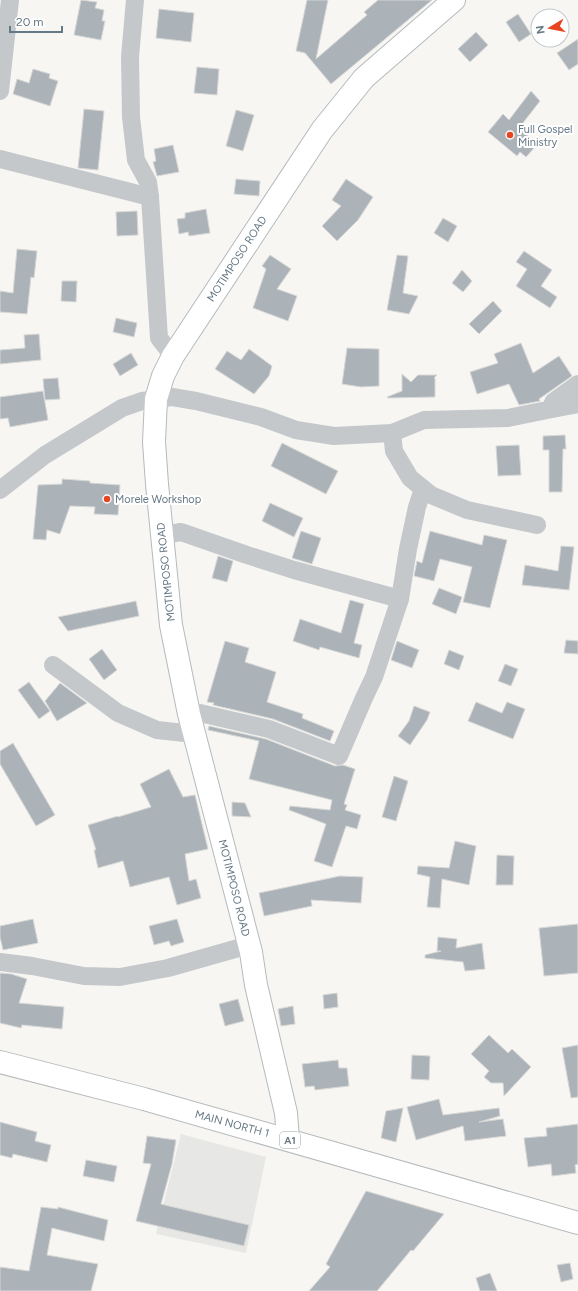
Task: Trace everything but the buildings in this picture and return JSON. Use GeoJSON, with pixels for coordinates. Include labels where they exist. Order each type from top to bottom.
{"type":"FeatureCollection","features":[{"type":"Feature","properties":{"kind":"street"},"geometry":{"type":"LineString","coordinates":[[0,91],[10,0]]}},
{"type":"Feature","properties":{"kind":"street"},"geometry":{"type":"LineString","coordinates":[[135,0],[130,57],[131,117],[136,160],[148,182],[150,197],[159,338],[173,356]]}},
{"type":"Feature","properties":{"kind":"street","name":"MOTIMPOSO ROAD"},"geometry":{"type":"LineString","coordinates":[[288,1139],[286,1113],[256,986],[249,945],[192,724],[171,625],[154,442],[156,400],[163,376],[173,356],[322,130],[364,78],[454,0]]}},
{"type":"Feature","properties":{"kind":"street"},"geometry":{"type":"LineString","coordinates":[[0,160],[150,197]]}},
{"type":"Feature","properties":{"kind":"street"},"geometry":{"type":"LineString","coordinates":[[552,409],[554,402],[578,384]]}},
{"type":"Feature","properties":{"kind":"street"},"geometry":{"type":"LineString","coordinates":[[2,482],[122,408],[142,401],[156,400],[172,396],[261,417],[296,430],[334,436],[392,433],[424,420],[508,418],[578,404]]}},
{"type":"Feature","properties":{"kind":"street"},"geometry":{"type":"LineString","coordinates":[[392,433],[394,451],[410,478],[431,495],[467,510],[537,525]]}},
{"type":"Feature","properties":{"kind":"street"},"geometry":{"type":"LineString","coordinates":[[52,665],[118,713],[157,730],[192,724],[200,713],[270,729],[340,756],[374,677],[400,599],[408,549],[417,507],[423,489]]}},
{"type":"Feature","properties":{"kind":"street"},"geometry":{"type":"LineString","coordinates":[[163,535],[181,532],[280,565],[400,599]]}},
{"type":"Feature","properties":{"kind":"street"},"geometry":{"type":"LineString","coordinates":[[0,962],[32,966],[84,976],[120,977],[168,968],[249,945]]}},
{"type":"Feature","properties":{"kind":"street","name":"MAIN NORTH 1"},"geometry":{"type":"LineString","coordinates":[[0,1062],[144,1099],[288,1139],[578,1223]]}},
{"type":"Feature","properties":{"kind":"shaded area"},"geometry":{"type":"Polygon","coordinates":[[[181,1134],[266,1157],[246,1253],[156,1234],[181,1134]]]}},
{"type":"Feature","properties":{"kind":"place","name":"Full Gospel Ministry"},"geometry":{"type":"Point","coordinates":[510,135]}},
{"type":"Feature","properties":{"kind":"place","name":"Morele Workshop"},"geometry":{"type":"Point","coordinates":[107,499]}}]}
